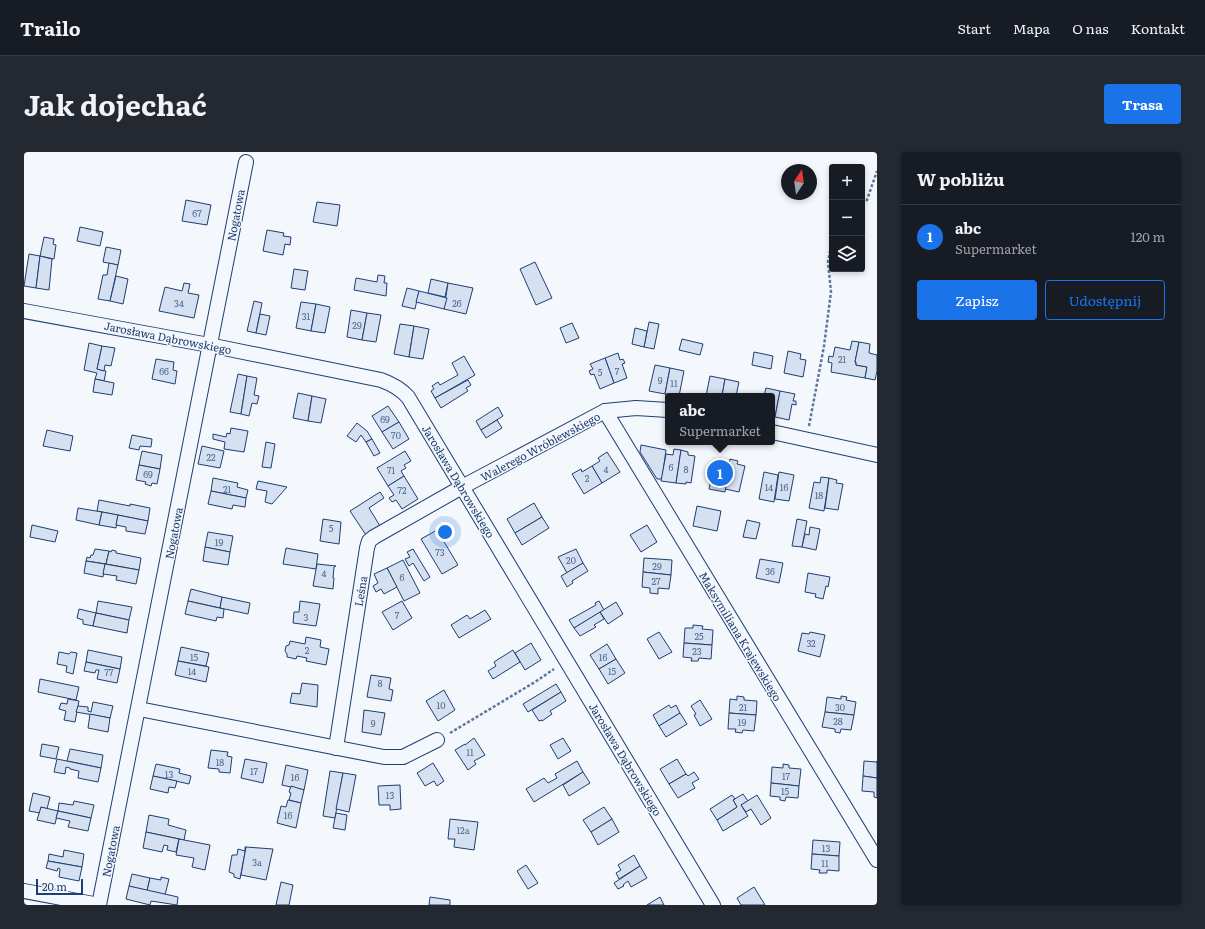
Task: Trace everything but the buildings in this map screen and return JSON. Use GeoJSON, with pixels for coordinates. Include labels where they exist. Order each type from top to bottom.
{"type":"FeatureCollection","features":[{"type":"Feature","properties":{"kind":"street","name":"Nogatowa"},"geometry":{"type":"LineString","coordinates":[[99,905],[139,710],[246,162]]}},
{"type":"Feature","properties":{"kind":"street","name":"Jarosława Dąbrowskiego"},"geometry":{"type":"LineString","coordinates":[[24,311],[210,345],[381,380],[396,385],[403,390],[567,660],[713,905]]}},
{"type":"Feature","properties":{"kind":"street","name":"Walerego Wróblewskiego"},"geometry":{"type":"LineString","coordinates":[[462,487],[605,411],[636,408],[665,410]]}},
{"type":"Feature","properties":{"kind":"street","name":"Maksymiliana Krajewskiego"},"geometry":{"type":"LineString","coordinates":[[605,411],[877,860]]}},
{"type":"Feature","properties":{"kind":"street"},"geometry":{"type":"LineString","coordinates":[[775,433],[877,455]]}},
{"type":"Feature","properties":{"kind":"street","name":"Leśna"},"geometry":{"type":"LineString","coordinates":[[336,748],[369,542],[374,536],[462,487]]}},
{"type":"Feature","properties":{"kind":"street"},"geometry":{"type":"LineString","coordinates":[[139,710],[384,757],[403,757],[437,740]]}},
{"type":"Feature","properties":{"kind":"street"},"geometry":{"type":"LineString","coordinates":[[24,891],[99,905]]}},
{"type":"Feature","properties":{"kind":"path"},"geometry":{"type":"LineString","coordinates":[[865,202],[867,200],[877,171]]}},
{"type":"Feature","properties":{"kind":"path"},"geometry":{"type":"LineString","coordinates":[[807,440],[824,346],[831,292],[828,262],[829,257]]}},
{"type":"Feature","properties":{"kind":"path"},"geometry":{"type":"LineString","coordinates":[[437,740],[535,682],[567,660]]}},
{"type":"Feature","properties":{"kind":"place","name":"abc"},"geometry":{"type":"Point","coordinates":[720,473]}}]}
